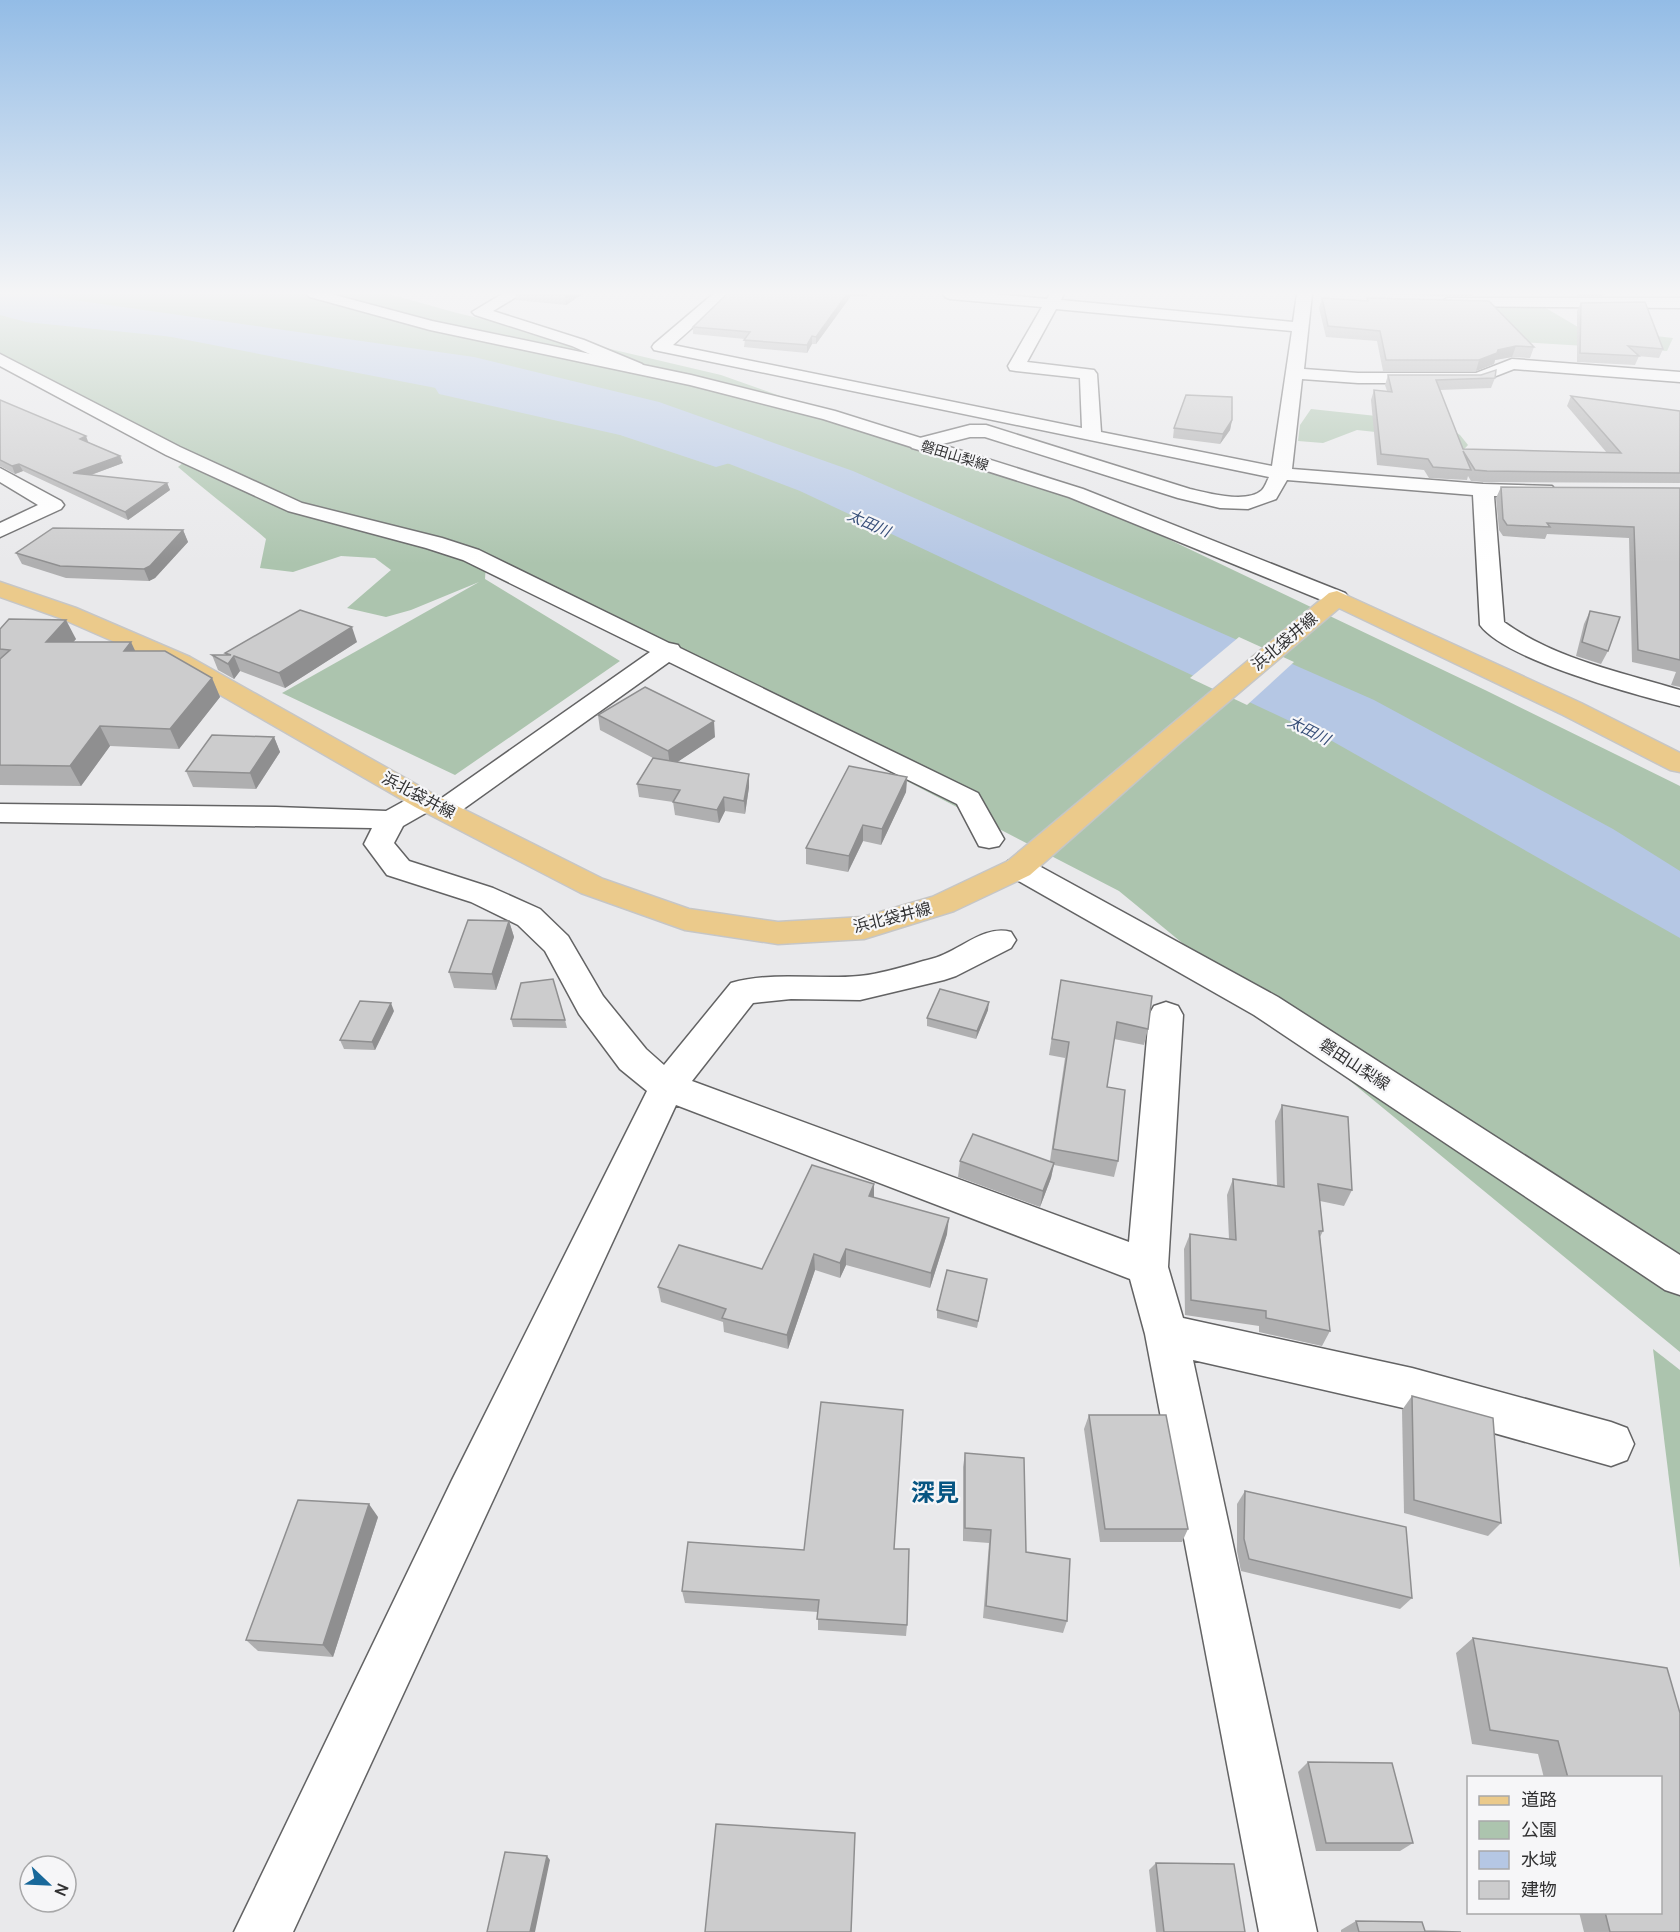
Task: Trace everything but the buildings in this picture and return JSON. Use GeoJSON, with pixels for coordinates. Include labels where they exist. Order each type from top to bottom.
{"type":"FeatureCollection","features":[{"type":"Feature","properties":{"kind":"main road","name":"浜北袋井線"},"geometry":{"type":"LineString","coordinates":[[0,590],[68,613],[181,662],[435,805],[592,885],[685,919],[778,933],[864,928],[943,904],[1019,868],[1337,598]]}},
{"type":"Feature","properties":{"kind":"main road"},"geometry":{"type":"LineString","coordinates":[[1337,598],[1572,709],[1680,764]]}},
{"type":"Feature","properties":{"kind":"street"},"geometry":{"type":"LineString","coordinates":[[47,384],[173,451],[295,507],[434,543],[471,555],[669,650],[968,799],[989,839]]}},
{"type":"Feature","properties":{"kind":"street","name":"磐田山梨線"},"geometry":{"type":"LineString","coordinates":[[702,384],[829,415],[1076,493],[1337,598]]}},
{"type":"Feature","properties":{"kind":"street"},"geometry":{"type":"LineString","coordinates":[[840,384],[1281,474],[1483,490],[1565,490]]}},
{"type":"Feature","properties":{"kind":"street"},"geometry":{"type":"LineString","coordinates":[[1089,384],[1092,436]]}},
{"type":"Feature","properties":{"kind":"street"},"geometry":{"type":"LineString","coordinates":[[919,444],[970,431],[995,432],[1185,494],[1220,502],[1248,503],[1269,495],[1281,474],[1293,384]]}},
{"type":"Feature","properties":{"kind":"street"},"geometry":{"type":"LineString","coordinates":[[11,386],[91,408]]}},
{"type":"Feature","properties":{"kind":"street"},"geometry":{"type":"LineString","coordinates":[[0,474],[54,505],[0,531]]}},
{"type":"Feature","properties":{"kind":"street"},"geometry":{"type":"LineString","coordinates":[[1483,490],[1492,624],[1505,636],[1566,662],[1680,698]]}},
{"type":"Feature","properties":{"kind":"street"},"geometry":{"type":"LineString","coordinates":[[0,813],[276,816],[391,820],[435,805],[669,650]]}},
{"type":"Feature","properties":{"kind":"street"},"geometry":{"type":"LineString","coordinates":[[391,820],[379,844],[398,868],[482,895],[530,917],[557,944],[591,1005],[633,1059],[667,1087],[1148,1267]]}},
{"type":"Feature","properties":{"kind":"street","name":"磐田山梨線"},"geometry":{"type":"LineString","coordinates":[[1019,868],[1266,1006],[1680,1277]]}},
{"type":"Feature","properties":{"kind":"street"},"geometry":{"type":"LineString","coordinates":[[263,1932],[667,1087],[743,992],[791,987],[860,988],[944,968],[999,940]]}},
{"type":"Feature","properties":{"kind":"street"},"geometry":{"type":"LineString","coordinates":[[1166,1015],[1148,1267],[1166,1334],[1288,1932]]}},
{"type":"Feature","properties":{"kind":"street"},"geometry":{"type":"LineString","coordinates":[[1166,1334],[1412,1389],[1611,1444]]}},
{"type":"Feature","properties":{"kind":"green space"},"geometry":{"type":"Polygon","coordinates":[[[50,384],[747,384],[1122,517],[1680,786],[1680,1352],[1119,891],[486,563],[485,579],[620,661],[455,775],[282,693],[479,582],[411,610],[386,617],[347,608],[391,570],[375,558],[341,556],[293,572],[260,568],[266,539],[178,467],[184,462],[285,503],[50,384]]]}},
{"type":"Feature","properties":{"kind":"green space"},"geometry":{"type":"Polygon","coordinates":[[[1311,409],[1442,423],[1460,435],[1468,445],[1450,464],[1403,435],[1357,430],[1323,443],[1298,441],[1300,425],[1311,409]]]}},
{"type":"Feature","properties":{"kind":"green space"},"geometry":{"type":"Polygon","coordinates":[[[1653,1349],[1680,1370],[1680,1568],[1653,1349]]]}},
{"type":"Feature","properties":{"kind":"water"},"geometry":{"type":"Polygon","coordinates":[[[416,384],[586,384],[659,402],[853,471],[1374,700],[1613,829],[1680,871],[1680,938],[1332,741],[800,491],[628,425],[416,384]]]}},
{"type":"Feature","properties":{"kind":"pier"},"geometry":{"type":"Polygon","coordinates":[[[1239,637],[1294,662],[1247,705],[1190,678],[1239,637]]]}},
{"type":"Feature","properties":{"kind":"waterway","name":"太田川"},"geometry":{"type":"LineString","coordinates":[[452,386],[628,425],[716,455]]}},
{"type":"Feature","properties":{"kind":"district","name":"深見"},"geometry":{"type":"Point","coordinates":[935,1491]}}]}
